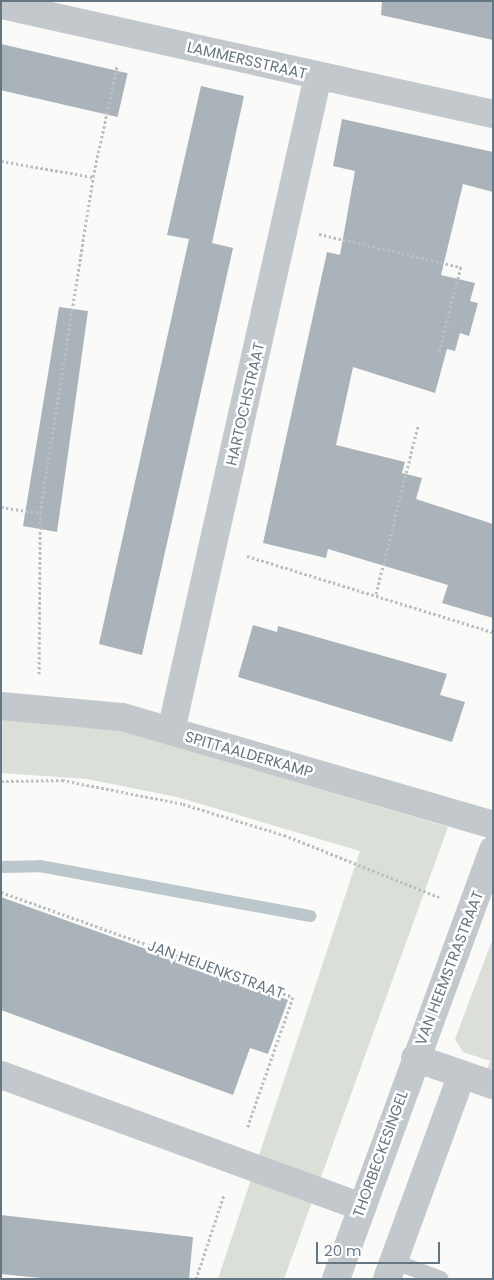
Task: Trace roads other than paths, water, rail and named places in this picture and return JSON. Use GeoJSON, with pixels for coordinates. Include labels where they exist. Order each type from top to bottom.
{"type":"FeatureCollection","features":[{"type":"Feature","properties":{"kind":"street","name":"LAMMERSSTRAAT"},"geometry":{"type":"LineString","coordinates":[[1,5],[493,114]]}},
{"type":"Feature","properties":{"kind":"street","name":"HARTOCHSTRAAT"},"geometry":{"type":"LineString","coordinates":[[171,731],[318,76]]}},
{"type":"Feature","properties":{"kind":"street","name":"SPITTAALDERKAMP"},"geometry":{"type":"LineString","coordinates":[[1,706],[122,717],[493,825]]}},
{"type":"Feature","properties":{"kind":"street","name":"VAN HEEMSTRASTRAAT"},"geometry":{"type":"LineString","coordinates":[[415,1058],[492,852]]}},
{"type":"Feature","properties":{"kind":"street"},"geometry":{"type":"LineString","coordinates":[[415,1058],[493,1085]]}},
{"type":"Feature","properties":{"kind":"street","name":"THORBECKESINGEL"},"geometry":{"type":"LineString","coordinates":[[336,1279],[415,1058]]}},
{"type":"Feature","properties":{"kind":"street"},"geometry":{"type":"LineString","coordinates":[[390,1270],[462,1074]]}},
{"type":"Feature","properties":{"kind":"street"},"geometry":{"type":"LineString","coordinates":[[1,1075],[362,1207]]}},
{"type":"Feature","properties":{"kind":"lane"},"geometry":{"type":"LineString","coordinates":[[390,1270],[441,1279]]}},
{"type":"Feature","properties":{"kind":"waterway"},"geometry":{"type":"LineString","coordinates":[[1,867],[40,866],[310,916]]}}]}
